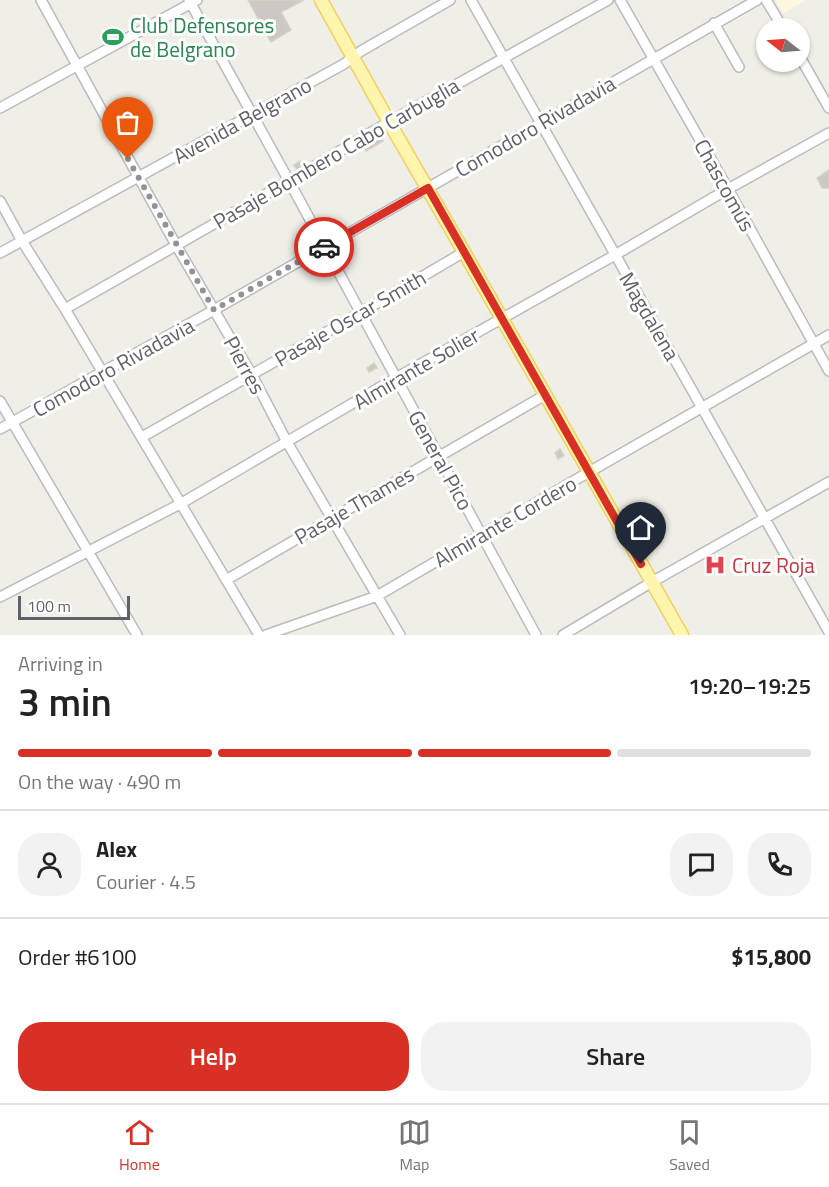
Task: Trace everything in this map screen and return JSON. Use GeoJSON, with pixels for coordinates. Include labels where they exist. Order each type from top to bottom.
{"type":"FeatureCollection","features":[{"type":"Feature","properties":{"kind":"main road"},"geometry":{"type":"LineString","coordinates":[[321,0],[682,635]]}},
{"type":"Feature","properties":{"kind":"street","name":"Pierres"},"geometry":{"type":"LineString","coordinates":[[41,0],[138,177],[400,635]]}},
{"type":"Feature","properties":{"kind":"street","name":"Avenida Belgrano"},"geometry":{"type":"LineString","coordinates":[[0,253],[252,116],[450,0]]}},
{"type":"Feature","properties":{"kind":"street","name":"Magdalena"},"geometry":{"type":"LineString","coordinates":[[471,0],[829,632]]}},
{"type":"Feature","properties":{"kind":"street","name":"Pasaje Bombero Cabo Carbuglia"},"geometry":{"type":"LineString","coordinates":[[65,309],[389,122],[608,0]]}},
{"type":"Feature","properties":{"kind":"street","name":"Chascomús"},"geometry":{"type":"LineString","coordinates":[[620,0],[829,371]]}},
{"type":"Feature","properties":{"kind":"street","name":"Comodoro Rivadavia"},"geometry":{"type":"LineString","coordinates":[[0,429],[103,373],[757,0]]}},
{"type":"Feature","properties":{"kind":"street"},"geometry":{"type":"LineString","coordinates":[[766,0],[777,18]]}},
{"type":"Feature","properties":{"kind":"street"},"geometry":{"type":"LineString","coordinates":[[0,108],[192,1]]}},
{"type":"Feature","properties":{"kind":"street","name":"General Pico"},"geometry":{"type":"LineString","coordinates":[[192,1],[252,116],[536,635]]}},
{"type":"Feature","properties":{"kind":"street"},"geometry":{"type":"LineString","coordinates":[[714,23],[739,67]]}},
{"type":"Feature","properties":{"kind":"street"},"geometry":{"type":"LineString","coordinates":[[809,72],[829,108]]}},
{"type":"Feature","properties":{"kind":"street","name":"Almirante Solier"},"geometry":{"type":"LineString","coordinates":[[0,597],[180,504],[396,378],[829,133]]}},
{"type":"Feature","properties":{"kind":"street"},"geometry":{"type":"LineString","coordinates":[[0,201],[259,635]]}},
{"type":"Feature","properties":{"kind":"street","name":"Pasaje Oscar Smith"},"geometry":{"type":"LineString","coordinates":[[142,437],[464,252]]}},
{"type":"Feature","properties":{"kind":"street","name":"Almirante Cordero"},"geometry":{"type":"LineString","coordinates":[[266,635],[377,596],[829,335]]}},
{"type":"Feature","properties":{"kind":"street","name":"Pasaje Thames"},"geometry":{"type":"LineString","coordinates":[[226,580],[545,395]]}},
{"type":"Feature","properties":{"kind":"street"},"geometry":{"type":"LineString","coordinates":[[0,401],[137,635]]}},
{"type":"Feature","properties":{"kind":"street"},"geometry":{"type":"LineString","coordinates":[[563,635],[829,482]]}},
{"type":"Feature","properties":{"kind":"shaded area"},"geometry":{"type":"Polygon","coordinates":[[[775,0],[806,0],[783,13],[775,0]]]}},
{"type":"Feature","properties":{"kind":"building"},"geometry":{"type":"Polygon","coordinates":[[[248,0],[304,0],[281,12],[291,30],[271,42],[248,0]]]}},
{"type":"Feature","properties":{"kind":"building"},"geometry":{"type":"Polygon","coordinates":[[[380,134],[383,141],[366,151],[362,144],[380,134]]]}},
{"type":"Feature","properties":{"kind":"building"},"geometry":{"type":"Polygon","coordinates":[[[300,161],[303,167],[297,170],[294,165],[300,161]]]}},
{"type":"Feature","properties":{"kind":"building"},"geometry":{"type":"Polygon","coordinates":[[[829,170],[829,188],[822,188],[817,178],[829,170]]]}},
{"type":"Feature","properties":{"kind":"building"},"geometry":{"type":"Polygon","coordinates":[[[374,363],[377,368],[369,372],[367,368],[374,363]]]}},
{"type":"Feature","properties":{"kind":"building"},"geometry":{"type":"Polygon","coordinates":[[[560,449],[564,456],[558,459],[555,453],[560,449]]]}},
{"type":"Feature","properties":{"kind":"way so far"},"geometry":{"type":"LineString","coordinates":[[128,159],[214,310],[324,247]]}},
{"type":"Feature","properties":{"kind":"place","name":"Club Defensores de Belgrano"},"geometry":{"type":"Point","coordinates":[113,37]}},
{"type":"Feature","properties":{"kind":"place","name":"Cruz Roja"},"geometry":{"type":"Point","coordinates":[715,565]}},
{"type":"Feature","properties":{"kind":"route"},"geometry":{"type":"LineString","coordinates":[[324,247],[428,188],[641,564]]}}]}
